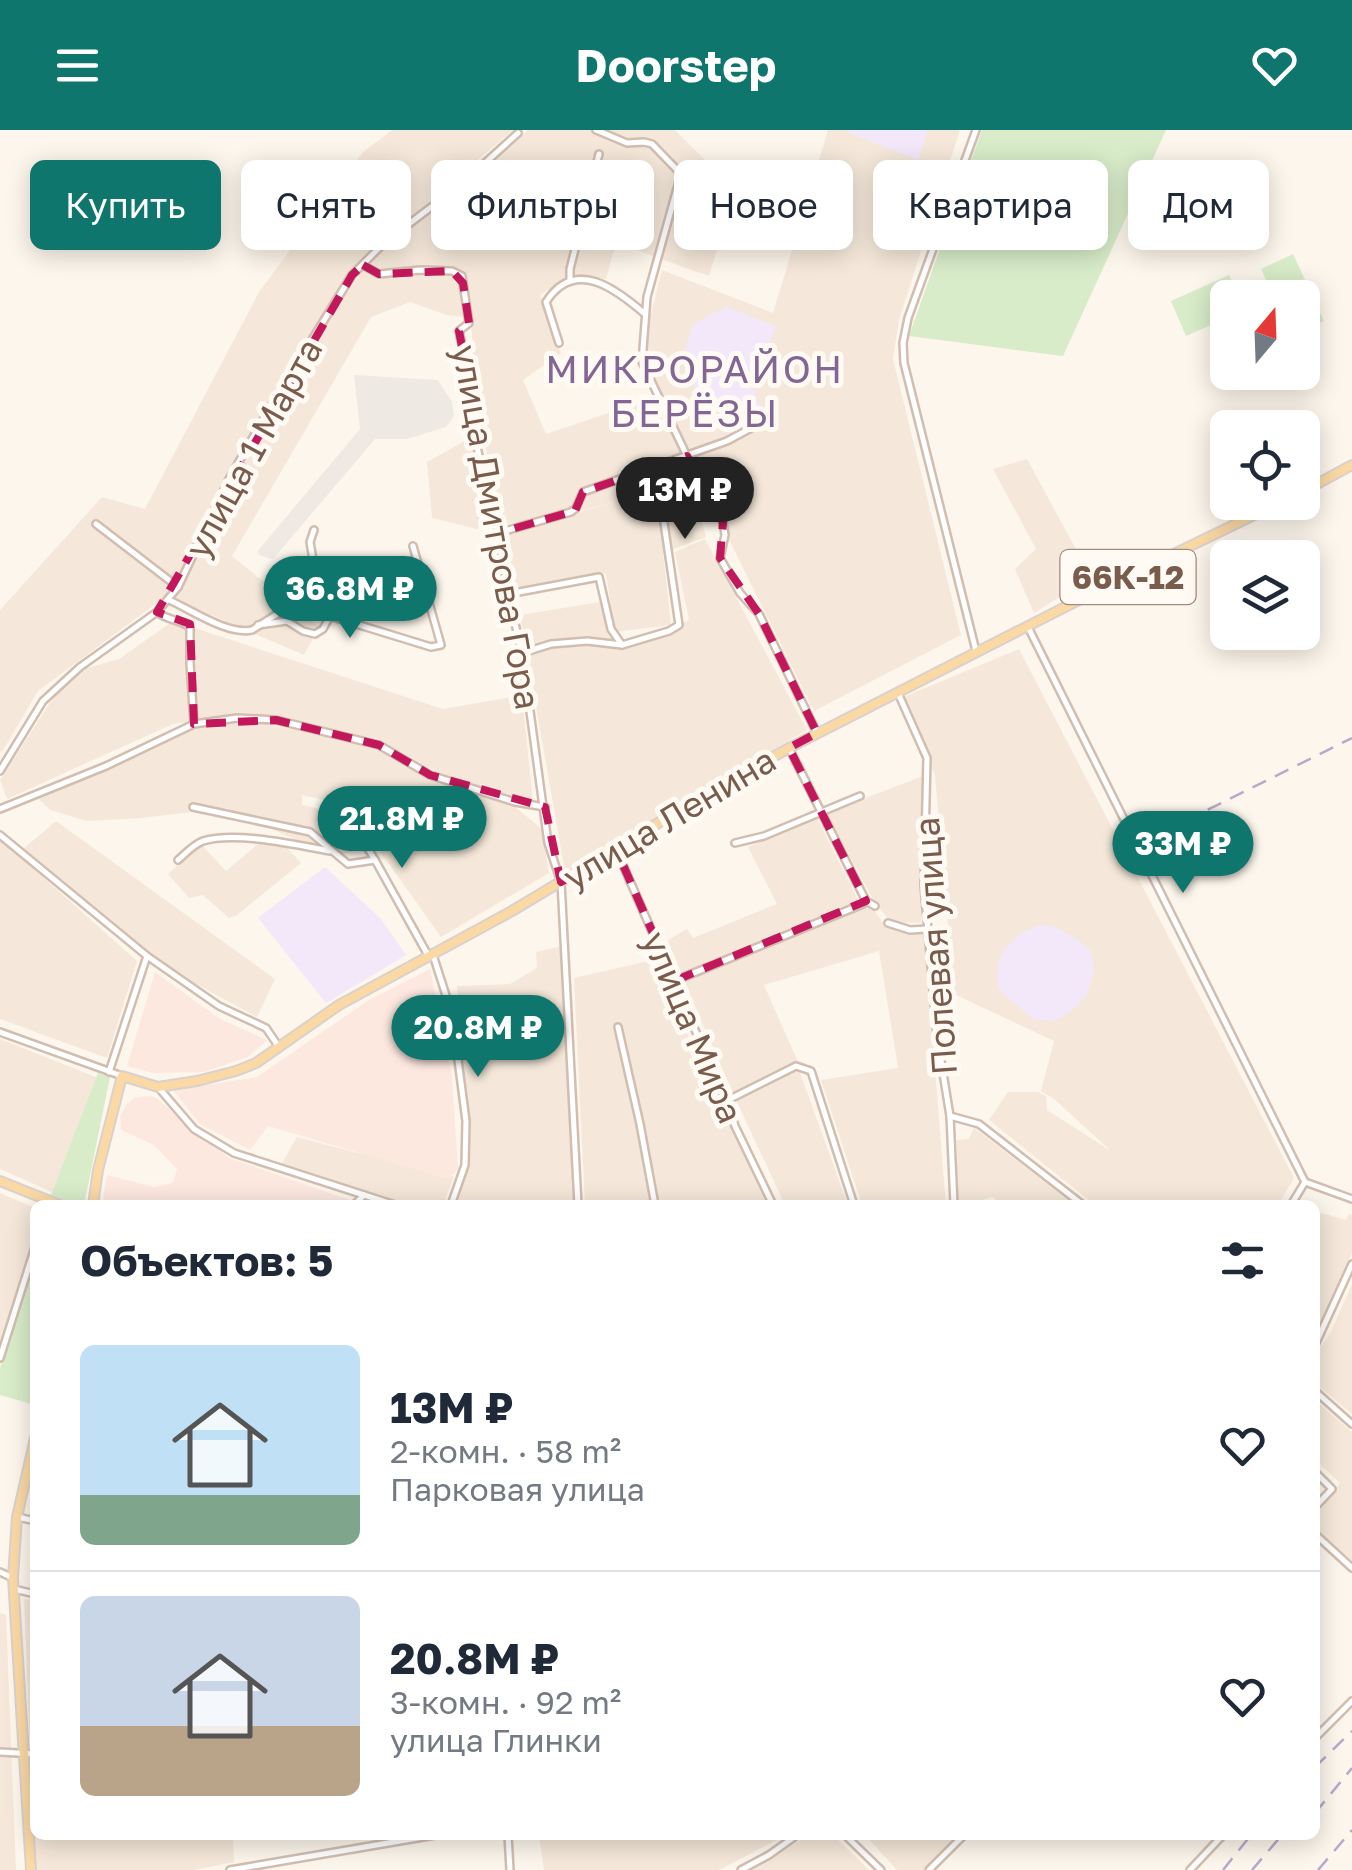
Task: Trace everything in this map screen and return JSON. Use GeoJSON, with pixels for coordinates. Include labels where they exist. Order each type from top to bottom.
{"type":"FeatureCollection","features":[{"type":"Feature","properties":{"kind":"main road"},"geometry":{"type":"LineString","coordinates":[[1320,482],[1352,465]]}},
{"type":"Feature","properties":{"kind":"main road","name":"улица Ленина"},"geometry":{"type":"LineString","coordinates":[[122,1076],[158,1087],[197,1081],[256,1062],[340,1006],[816,733],[1245,520]]}},
{"type":"Feature","properties":{"kind":"main road"},"geometry":{"type":"LineString","coordinates":[[94,1200],[122,1076]]}},
{"type":"Feature","properties":{"kind":"main road"},"geometry":{"type":"LineString","coordinates":[[0,1181],[42,1200]]}},
{"type":"Feature","properties":{"kind":"main road"},"geometry":{"type":"LineString","coordinates":[[30,1460],[17,1517],[12,1578],[31,1870]]}},
{"type":"Feature","properties":{"kind":"street"},"geometry":{"type":"LineString","coordinates":[[596,130],[627,143],[652,144],[682,174],[646,297],[642,362],[723,522],[725,535],[720,558],[740,593],[759,614],[816,733]]}},
{"type":"Feature","properties":{"kind":"street"},"geometry":{"type":"LineString","coordinates":[[976,130],[908,318],[904,364],[977,653]]}},
{"type":"Feature","properties":{"kind":"street","name":"улица 1 Марта"},"geometry":{"type":"LineString","coordinates":[[0,771],[4,757],[43,701],[80,667],[157,612],[178,587],[229,479],[352,275],[384,242],[464,182],[518,133]]}},
{"type":"Feature","properties":{"kind":"street"},"geometry":{"type":"LineString","coordinates":[[570,280],[599,154]]}},
{"type":"Feature","properties":{"kind":"street","name":"улица Дмитрова Гора"},"geometry":{"type":"LineString","coordinates":[[362,265],[379,274],[452,271],[462,276],[469,323],[458,331],[475,439],[522,653],[548,843],[561,882],[578,1200]]}},
{"type":"Feature","properties":{"kind":"street"},"geometry":{"type":"LineString","coordinates":[[560,343],[546,302],[554,289],[570,280],[608,286],[645,314]]}},
{"type":"Feature","properties":{"kind":"street"},"geometry":{"type":"LineString","coordinates":[[498,533],[571,512],[584,492],[727,440],[768,418]]}},
{"type":"Feature","properties":{"kind":"street"},"geometry":{"type":"LineString","coordinates":[[522,653],[551,644],[587,640],[622,645],[679,625],[652,467]]}},
{"type":"Feature","properties":{"kind":"street"},"geometry":{"type":"LineString","coordinates":[[96,524],[178,587]]}},
{"type":"Feature","properties":{"kind":"street"},"geometry":{"type":"LineString","coordinates":[[258,626],[307,594],[315,572],[310,542],[314,530]]}},
{"type":"Feature","properties":{"kind":"street"},"geometry":{"type":"LineString","coordinates":[[168,600],[242,632],[287,620],[315,634],[330,616],[431,647],[441,645],[412,546]]}},
{"type":"Feature","properties":{"kind":"street"},"geometry":{"type":"LineString","coordinates":[[508,594],[600,577],[611,629],[622,645]]}},
{"type":"Feature","properties":{"kind":"street"},"geometry":{"type":"LineString","coordinates":[[157,612],[190,627],[194,724]]}},
{"type":"Feature","properties":{"kind":"street"},"geometry":{"type":"LineString","coordinates":[[1028,627],[1305,1182],[1352,1199]]}},
{"type":"Feature","properties":{"kind":"street","name":"Полевая улица"},"geometry":{"type":"LineString","coordinates":[[898,693],[927,758],[924,866],[937,1036],[950,1116],[954,1200]]}},
{"type":"Feature","properties":{"kind":"street"},"geometry":{"type":"LineString","coordinates":[[0,809],[106,766],[194,724],[236,718],[276,720],[379,745],[430,776],[545,807]]}},
{"type":"Feature","properties":{"kind":"street"},"geometry":{"type":"LineString","coordinates":[[789,748],[866,901],[875,906]]}},
{"type":"Feature","properties":{"kind":"street"},"geometry":{"type":"LineString","coordinates":[[734,843],[764,836],[860,796]]}},
{"type":"Feature","properties":{"kind":"street"},"geometry":{"type":"LineString","coordinates":[[341,805],[430,956],[452,1014],[466,1121],[465,1165],[453,1200]]}},
{"type":"Feature","properties":{"kind":"street"},"geometry":{"type":"LineString","coordinates":[[193,807],[310,832],[348,864],[376,860]]}},
{"type":"Feature","properties":{"kind":"street"},"geometry":{"type":"LineString","coordinates":[[0,835],[147,956],[219,1006],[266,1028],[278,1046]]}},
{"type":"Feature","properties":{"kind":"street"},"geometry":{"type":"LineString","coordinates":[[178,860],[201,842],[228,838],[334,852]]}},
{"type":"Feature","properties":{"kind":"street","name":"улица Мира"},"geometry":{"type":"LineString","coordinates":[[616,849],[771,1200]]}},
{"type":"Feature","properties":{"kind":"street"},"geometry":{"type":"LineString","coordinates":[[674,981],[866,901]]}},
{"type":"Feature","properties":{"kind":"street"},"geometry":{"type":"LineString","coordinates":[[888,923],[910,930],[928,930]]}},
{"type":"Feature","properties":{"kind":"street"},"geometry":{"type":"LineString","coordinates":[[109,1072],[147,956]]}},
{"type":"Feature","properties":{"kind":"street"},"geometry":{"type":"LineString","coordinates":[[618,1027],[654,1200]]}},
{"type":"Feature","properties":{"kind":"street","name":"улица Ленина"},"geometry":{"type":"LineString","coordinates":[[0,1032],[122,1076]]}},
{"type":"Feature","properties":{"kind":"street"},"geometry":{"type":"LineString","coordinates":[[726,1101],[796,1066],[812,1071],[852,1200]]}},
{"type":"Feature","properties":{"kind":"street"},"geometry":{"type":"LineString","coordinates":[[158,1087],[194,1129],[234,1153],[381,1200]]}},
{"type":"Feature","properties":{"kind":"street"},"geometry":{"type":"LineString","coordinates":[[950,1116],[979,1124],[1077,1200]]}},
{"type":"Feature","properties":{"kind":"street"},"geometry":{"type":"LineString","coordinates":[[1294,1200],[1305,1182]]}},
{"type":"Feature","properties":{"kind":"street"},"geometry":{"type":"LineString","coordinates":[[359,1200],[364,1194]]}},
{"type":"Feature","properties":{"kind":"street"},"geometry":{"type":"LineString","coordinates":[[0,1358],[30,1264]]}},
{"type":"Feature","properties":{"kind":"street"},"geometry":{"type":"LineString","coordinates":[[1320,1333],[1352,1264]]}},
{"type":"Feature","properties":{"kind":"street"},"geometry":{"type":"LineString","coordinates":[[1320,1396],[1352,1424]]}},
{"type":"Feature","properties":{"kind":"street"},"geometry":{"type":"LineString","coordinates":[[1320,1477],[1332,1489],[1320,1502]]}},
{"type":"Feature","properties":{"kind":"street"},"geometry":{"type":"LineString","coordinates":[[17,1517],[30,1520]]}},
{"type":"Feature","properties":{"kind":"street"},"geometry":{"type":"LineString","coordinates":[[1320,1539],[1352,1568]]}},
{"type":"Feature","properties":{"kind":"street"},"geometry":{"type":"LineString","coordinates":[[0,1572],[12,1578]]}},
{"type":"Feature","properties":{"kind":"street"},"geometry":{"type":"LineString","coordinates":[[14,1589],[30,1593]]}},
{"type":"Feature","properties":{"kind":"street"},"geometry":{"type":"LineString","coordinates":[[1320,1733],[1352,1701]]}},
{"type":"Feature","properties":{"kind":"street"},"geometry":{"type":"LineString","coordinates":[[0,1752],[30,1754]]}},
{"type":"Feature","properties":{"kind":"street"},"geometry":{"type":"LineString","coordinates":[[230,1870],[406,1840]]}},
{"type":"Feature","properties":{"kind":"street"},"geometry":{"type":"LineString","coordinates":[[508,1840],[510,1870]]}},
{"type":"Feature","properties":{"kind":"street"},"geometry":{"type":"LineString","coordinates":[[741,1870],[790,1840]]}},
{"type":"Feature","properties":{"kind":"street"},"geometry":{"type":"LineString","coordinates":[[850,1840],[881,1870]]}},
{"type":"Feature","properties":{"kind":"street"},"geometry":{"type":"LineString","coordinates":[[930,1870],[959,1840]]}},
{"type":"Feature","properties":{"kind":"street"},"geometry":{"type":"LineString","coordinates":[[1190,1870],[1217,1840]]}},
{"type":"Feature","properties":{"kind":"highlighted area"},"geometry":{"type":"Polygon","coordinates":[[[363,265],[379,274],[452,271],[463,283],[469,323],[459,331],[498,533],[575,511],[583,492],[687,456],[723,522],[720,558],[759,614],[817,733],[789,748],[866,901],[674,981],[616,849],[561,882],[545,807],[430,775],[379,745],[276,720],[194,724],[190,624],[157,612],[352,275],[363,265]]]}},
{"type":"Feature","properties":{"kind":"shaded area"},"geometry":{"type":"Polygon","coordinates":[[[392,130],[513,130],[478,160],[431,160],[431,200],[411,217],[411,160],[357,160],[392,130]]]}},
{"type":"Feature","properties":{"kind":"shaded area"},"geometry":{"type":"Polygon","coordinates":[[[528,130],[675,130],[705,160],[674,160],[674,250],[717,250],[709,276],[636,250],[654,250],[654,160],[491,160],[528,130]]]}},
{"type":"Feature","properties":{"kind":"shaded area"},"geometry":{"type":"Polygon","coordinates":[[[828,130],[960,130],[950,160],[873,160],[873,250],[921,250],[899,320],[893,359],[961,635],[814,711],[685,451],[636,467],[645,494],[691,481],[706,537],[663,553],[671,625],[615,632],[606,573],[517,591],[503,533],[629,498],[501,525],[475,394],[471,318],[447,315],[410,302],[371,317],[232,556],[319,627],[304,655],[174,599],[237,474],[326,321],[372,258],[382,250],[411,250],[411,226],[431,210],[431,250],[614,250],[606,279],[573,274],[540,295],[561,353],[523,380],[546,434],[662,395],[643,347],[662,270],[773,313],[792,250],[853,250],[853,160],[819,160],[828,130]]]}},
{"type":"Feature","properties":{"kind":"shaded area"},"geometry":{"type":"Polygon","coordinates":[[[849,130],[928,130],[918,160],[849,130]]]}},
{"type":"Feature","properties":{"kind":"shaded area"},"geometry":{"type":"Polygon","coordinates":[[[290,250],[372,250],[351,268],[256,426],[169,594],[38,691],[0,751],[0,610],[102,497],[145,509],[259,292],[290,250]]]}},
{"type":"Feature","properties":{"kind":"shaded area"},"geometry":{"type":"Polygon","coordinates":[[[726,307],[776,326],[753,386],[760,417],[729,436],[717,409],[699,401],[683,355],[693,324],[726,307]]]}},
{"type":"Feature","properties":{"kind":"shaded area"},"geometry":{"type":"Polygon","coordinates":[[[354,375],[438,380],[452,402],[454,416],[446,427],[407,439],[375,439],[273,559],[261,556],[257,552],[360,429],[354,375]]]}},
{"type":"Feature","properties":{"kind":"shaded area"},"geometry":{"type":"Polygon","coordinates":[[[472,437],[492,521],[477,529],[432,518],[427,462],[472,437]]]}},
{"type":"Feature","properties":{"kind":"shaded area"},"geometry":{"type":"Polygon","coordinates":[[[1027,459],[1091,577],[1034,613],[1015,569],[1036,549],[993,469],[1027,459]]]}},
{"type":"Feature","properties":{"kind":"shaded area"},"geometry":{"type":"Polygon","coordinates":[[[705,539],[807,730],[565,872],[520,615],[600,602],[620,650],[689,620],[675,552],[705,539]]]}},
{"type":"Feature","properties":{"kind":"shaded area"},"geometry":{"type":"Polygon","coordinates":[[[173,621],[443,709],[522,695],[533,802],[444,776],[378,739],[245,713],[173,724],[7,799],[0,780],[57,692],[87,668],[119,659],[173,621]]]}},
{"type":"Feature","properties":{"kind":"shaded area"},"geometry":{"type":"Polygon","coordinates":[[[1019,649],[1294,1178],[1281,1200],[1089,1200],[989,1120],[1008,1092],[1038,1092],[1046,1096],[1047,1110],[1111,1151],[1041,1091],[1054,1041],[954,994],[935,775],[901,698],[1019,649]]]}},
{"type":"Feature","properties":{"kind":"shaded area"},"geometry":{"type":"Polygon","coordinates":[[[243,719],[378,747],[425,778],[509,802],[542,829],[549,873],[441,937],[347,805],[302,795],[302,805],[339,813],[361,849],[333,857],[226,808],[87,821],[50,810],[39,799],[194,728],[243,719]]]}},
{"type":"Feature","properties":{"kind":"shaded area"},"geometry":{"type":"Polygon","coordinates":[[[923,776],[921,923],[891,922],[874,901],[826,813],[923,776]]]}},
{"type":"Feature","properties":{"kind":"shaded area"},"geometry":{"type":"Polygon","coordinates":[[[817,818],[858,900],[678,975],[668,940],[687,929],[693,938],[777,904],[748,847],[817,818]]]}},
{"type":"Feature","properties":{"kind":"shaded area"},"geometry":{"type":"Polygon","coordinates":[[[56,821],[275,979],[257,1017],[163,966],[23,849],[56,821]]]}},
{"type":"Feature","properties":{"kind":"shaded area"},"geometry":{"type":"Polygon","coordinates":[[[0,839],[137,961],[107,1058],[0,1019],[0,839]]]}},
{"type":"Feature","properties":{"kind":"shaded area"},"geometry":{"type":"Polygon","coordinates":[[[200,843],[226,871],[258,844],[283,843],[301,863],[229,918],[203,895],[189,898],[168,874],[200,843]]]}},
{"type":"Feature","properties":{"kind":"shaded area"},"geometry":{"type":"Polygon","coordinates":[[[325,867],[381,919],[406,955],[326,1003],[258,918],[325,867]]]}},
{"type":"Feature","properties":{"kind":"shaded area"},"geometry":{"type":"Polygon","coordinates":[[[871,906],[886,927],[924,933],[946,1200],[860,1200],[821,1080],[898,1068],[879,951],[764,985],[799,1064],[733,1093],[684,981],[871,906]]]}},
{"type":"Feature","properties":{"kind":"shaded area"},"geometry":{"type":"Polygon","coordinates":[[[1040,925],[1053,926],[1091,951],[1094,972],[1086,996],[1054,1021],[1033,1019],[999,990],[997,983],[997,966],[1004,949],[1020,934],[1040,925]]]}},
{"type":"Feature","properties":{"kind":"shaded area"},"geometry":{"type":"Polygon","coordinates":[[[563,946],[575,1200],[457,1200],[470,1163],[457,986],[510,984],[537,968],[536,952],[563,946]]]}},
{"type":"Feature","properties":{"kind":"shaded area"},"geometry":{"type":"Polygon","coordinates":[[[653,960],[765,1200],[585,1200],[574,978],[653,960]]]}},
{"type":"Feature","properties":{"kind":"shaded area"},"geometry":{"type":"Polygon","coordinates":[[[430,969],[452,1077],[458,1169],[448,1179],[268,1126],[250,1150],[200,1124],[173,1090],[257,1077],[369,1000],[430,969]]]}},
{"type":"Feature","properties":{"kind":"shaded area"},"geometry":{"type":"Polygon","coordinates":[[[155,972],[220,1019],[267,1040],[248,1057],[204,1072],[153,1073],[127,1066],[155,972]]]}},
{"type":"Feature","properties":{"kind":"shaded area"},"geometry":{"type":"Polygon","coordinates":[[[0,1039],[101,1079],[52,1192],[0,1169],[0,1039]]]}},
{"type":"Feature","properties":{"kind":"shaded area"},"geometry":{"type":"Polygon","coordinates":[[[799,1070],[846,1200],[783,1200],[736,1100],[799,1070]]]}},
{"type":"Feature","properties":{"kind":"shaded area"},"geometry":{"type":"Polygon","coordinates":[[[155,1097],[229,1158],[350,1200],[105,1200],[107,1175],[154,1187],[173,1183],[177,1169],[154,1145],[121,1130],[120,1116],[134,1098],[155,1097]]]}},
{"type":"Feature","properties":{"kind":"shaded area"},"geometry":{"type":"Polygon","coordinates":[[[974,1128],[1068,1200],[958,1200],[957,1140],[969,1139],[974,1128]]]}},
{"type":"Feature","properties":{"kind":"shaded area"},"geometry":{"type":"Polygon","coordinates":[[[297,1137],[358,1153],[389,1147],[454,1177],[445,1200],[391,1200],[281,1165],[297,1137]]]}},
{"type":"Feature","properties":{"kind":"shaded area"},"geometry":{"type":"Polygon","coordinates":[[[0,1193],[30,1206],[30,1248],[0,1342],[0,1193]]]}},
{"type":"Feature","properties":{"kind":"shaded area"},"geometry":{"type":"Polygon","coordinates":[[[1320,1212],[1346,1220],[1352,1215],[1352,1253],[1320,1324],[1320,1212]]]}},
{"type":"Feature","properties":{"kind":"shaded area"},"geometry":{"type":"Polygon","coordinates":[[[1352,1284],[1352,1414],[1320,1387],[1320,1347],[1352,1284]]]}},
{"type":"Feature","properties":{"kind":"shaded area"},"geometry":{"type":"Polygon","coordinates":[[[1320,1404],[1352,1432],[1352,1561],[1320,1532],[1320,1510],[1340,1483],[1320,1464],[1320,1404]]]}},
{"type":"Feature","properties":{"kind":"shaded area"},"geometry":{"type":"Polygon","coordinates":[[[24,1599],[30,1600],[30,1747],[24,1599]]]}},
{"type":"Feature","properties":{"kind":"shaded area"},"geometry":{"type":"Polygon","coordinates":[[[0,1613],[6,1615],[16,1870],[0,1870],[0,1613]]]}},
{"type":"Feature","properties":{"kind":"shaded area"},"geometry":{"type":"Polygon","coordinates":[[[34,1840],[233,1840],[234,1862],[194,1870],[35,1870],[34,1840]]]}},
{"type":"Feature","properties":{"kind":"shaded area"},"geometry":{"type":"Polygon","coordinates":[[[540,1840],[776,1840],[719,1870],[544,1870],[540,1840]]]}},
{"type":"Feature","properties":{"kind":"shaded area"},"geometry":{"type":"Polygon","coordinates":[[[801,1840],[838,1840],[869,1870],[747,1870],[801,1840]]]}},
{"type":"Feature","properties":{"kind":"shaded area"},"geometry":{"type":"Polygon","coordinates":[[[870,1840],[962,1840],[932,1870],[897,1870],[870,1840]]]}},
{"type":"Feature","properties":{"kind":"green space"},"geometry":{"type":"Polygon","coordinates":[[[982,130],[1166,130],[1152,160],[1128,160],[1128,213],[1063,356],[909,336],[939,250],[1108,250],[1108,160],[971,160],[982,130]]]}},
{"type":"Feature","properties":{"kind":"green space"},"geometry":{"type":"Polygon","coordinates":[[[1293,254],[1305,280],[1266,280],[1261,269],[1293,254]]]}},
{"type":"Feature","properties":{"kind":"green space"},"geometry":{"type":"Polygon","coordinates":[[[1210,284],[1210,325],[1186,336],[1171,301],[1210,284]]]}},
{"type":"Feature","properties":{"kind":"green space"},"geometry":{"type":"Polygon","coordinates":[[[98,1073],[110,1077],[85,1200],[64,1200],[51,1195],[98,1073]]]}},
{"type":"Feature","properties":{"kind":"green space"},"geometry":{"type":"Polygon","coordinates":[[[30,1273],[30,1404],[0,1395],[0,1368],[30,1273]]]}},
{"type":"Feature","properties":{"kind":"railway"},"geometry":{"type":"LineString","coordinates":[[1163,832],[1352,738]]}},
{"type":"Feature","properties":{"kind":"railway"},"geometry":{"type":"LineString","coordinates":[[1320,1762],[1352,1731]]}},
{"type":"Feature","properties":{"kind":"railway"},"geometry":{"type":"LineString","coordinates":[[1320,1807],[1352,1768]]}},
{"type":"Feature","properties":{"kind":"railway"},"geometry":{"type":"LineString","coordinates":[[1318,1870],[1352,1830]]}},
{"type":"Feature","properties":{"kind":"railway"},"geometry":{"type":"LineString","coordinates":[[1223,1870],[1247,1840]]}},
{"type":"Feature","properties":{"kind":"railway"},"geometry":{"type":"LineString","coordinates":[[1252,1870],[1278,1840]]}},
{"type":"Feature","properties":{"kind":"district","name":"МИКРОРАЙОН БЕРЁЗЫ"},"geometry":{"type":"Point","coordinates":[695,390]}}]}
